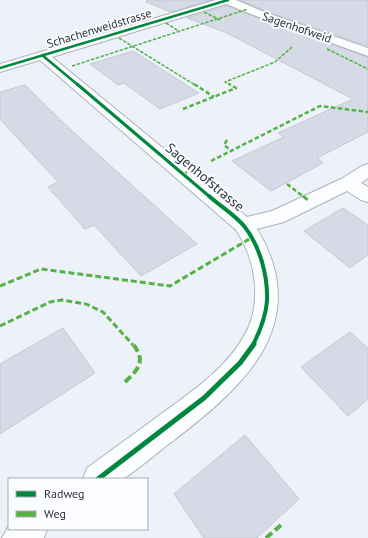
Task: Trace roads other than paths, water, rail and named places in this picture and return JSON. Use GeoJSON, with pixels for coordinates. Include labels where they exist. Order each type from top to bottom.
{"type":"FeatureCollection","features":[{"type":"Feature","properties":{"kind":"street","name":"Sagenhofweid"},"geometry":{"type":"LineString","coordinates":[[227,0],[260,14],[368,52]]}},
{"type":"Feature","properties":{"kind":"street","name":"Schachenweidstrasse"},"geometry":{"type":"LineString","coordinates":[[0,68],[227,0]]}},
{"type":"Feature","properties":{"kind":"street","name":"Sagenhofstrasse"},"geometry":{"type":"LineString","coordinates":[[42,55],[243,225],[257,247],[266,274],[267,306],[264,319],[256,340],[245,358],[212,392],[99,478]]}},
{"type":"Feature","properties":{"kind":"street"},"geometry":{"type":"LineString","coordinates":[[243,225],[277,217],[348,183],[368,170]]}},
{"type":"Feature","properties":{"kind":"street"},"geometry":{"type":"LineString","coordinates":[[348,183],[368,196]]}},
{"type":"Feature","properties":{"kind":"street"},"geometry":{"type":"LineString","coordinates":[[19,538],[30,530]]}}]}
